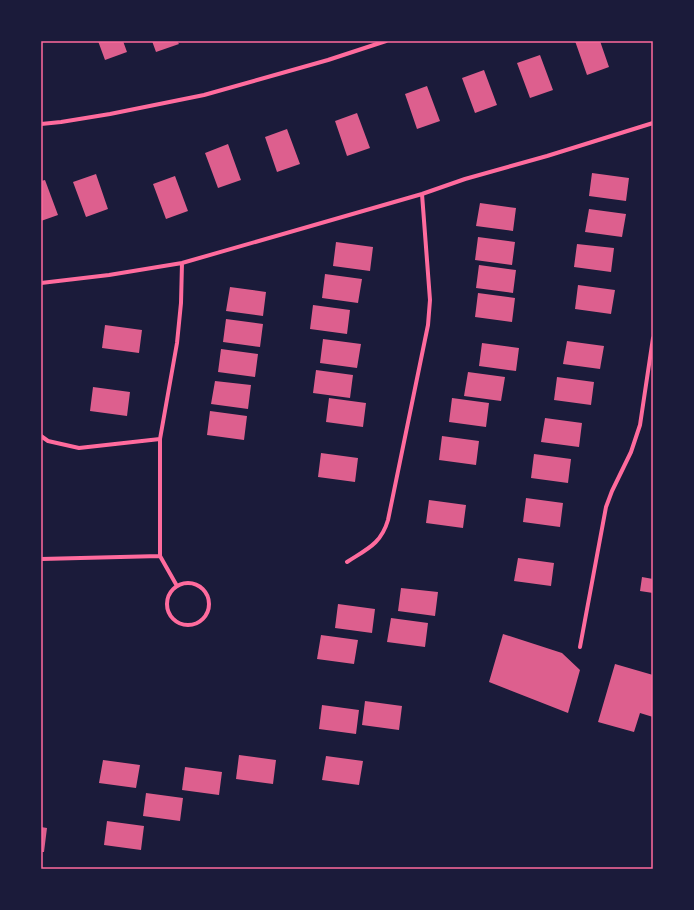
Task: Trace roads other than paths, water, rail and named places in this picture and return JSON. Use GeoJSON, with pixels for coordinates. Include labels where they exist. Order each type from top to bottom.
{"type":"FeatureCollection","features":[{"type":"Feature","properties":{"kind":"street"},"geometry":{"type":"LineString","coordinates":[[41,124],[110,114],[204,95],[328,60],[386,41]]}},
{"type":"Feature","properties":{"kind":"street"},"geometry":{"type":"LineString","coordinates":[[41,282],[109,275],[182,263],[422,194],[465,179],[547,156],[653,123]]}},
{"type":"Feature","properties":{"kind":"street"},"geometry":{"type":"LineString","coordinates":[[347,562],[373,545],[385,530],[428,325],[430,300],[422,194]]}},
{"type":"Feature","properties":{"kind":"street"},"geometry":{"type":"LineString","coordinates":[[177,586],[160,556],[160,439],[177,343],[181,303],[182,263]]}},
{"type":"Feature","properties":{"kind":"street"},"geometry":{"type":"LineString","coordinates":[[580,647],[606,507],[631,452],[640,425],[653,338]]}},
{"type":"Feature","properties":{"kind":"street"},"geometry":{"type":"LineString","coordinates":[[41,436],[48,441],[79,448],[160,439]]}},
{"type":"Feature","properties":{"kind":"street"},"geometry":{"type":"LineString","coordinates":[[41,559],[160,556]]}},
{"type":"Feature","properties":{"kind":"street"},"geometry":{"type":"LineString","coordinates":[[185,583],[193,583],[201,586],[206,592],[209,600],[209,608],[205,616],[199,622],[184,624],[176,621],[170,615],[168,599],[171,591],[177,586],[185,583]]}}]}
